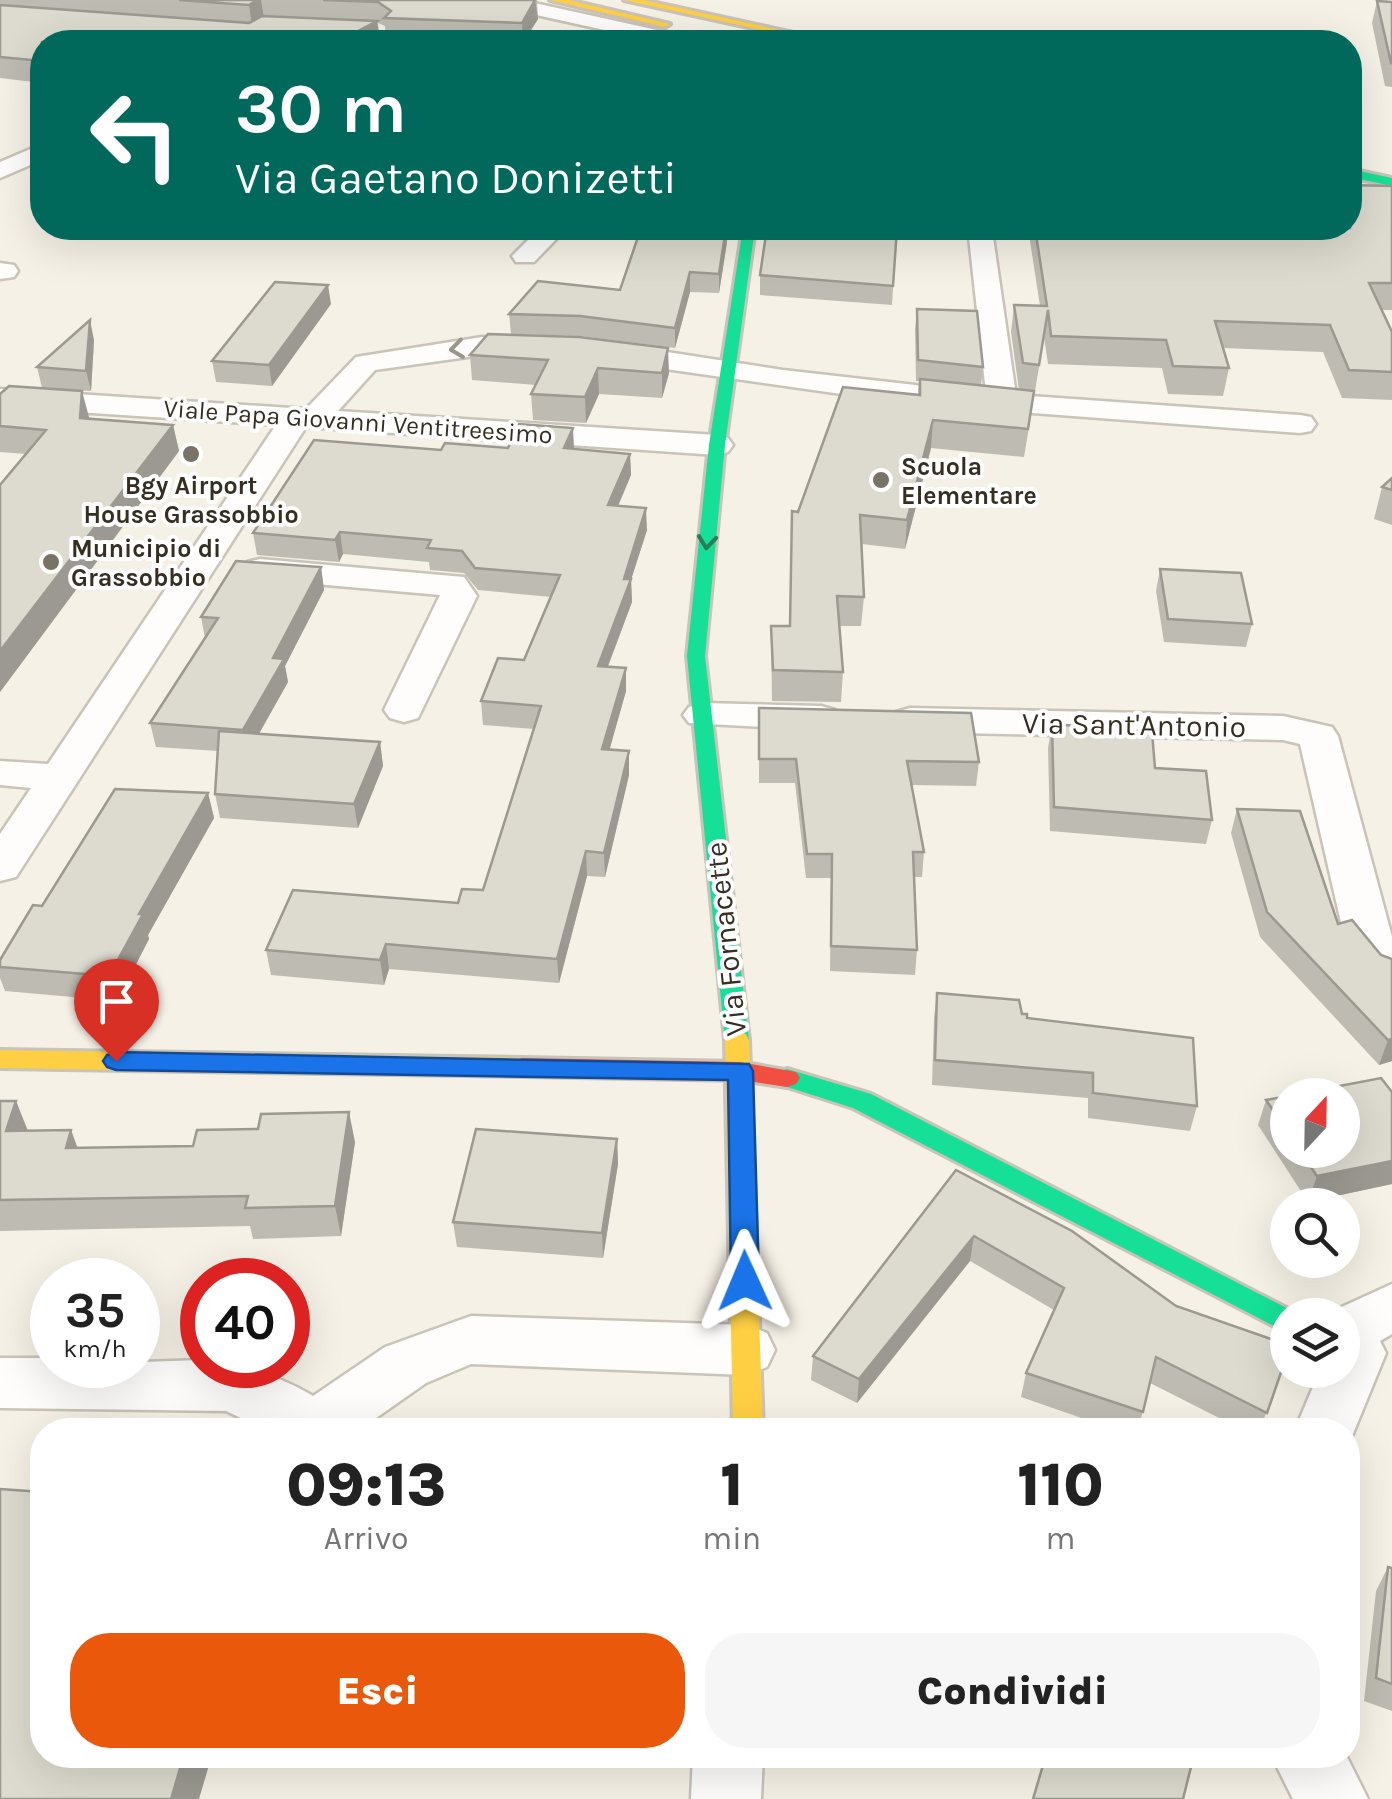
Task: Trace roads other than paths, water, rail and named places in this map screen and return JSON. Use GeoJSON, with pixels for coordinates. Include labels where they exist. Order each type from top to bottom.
{"type":"FeatureCollection","features":[{"type":"Feature","properties":{"kind":"main road"},"geometry":{"type":"LineString","coordinates":[[555,0],[694,30]]}},
{"type":"Feature","properties":{"kind":"main road"},"geometry":{"type":"LineString","coordinates":[[629,0],[772,30]]}},
{"type":"Feature","properties":{"kind":"main road"},"geometry":{"type":"LineString","coordinates":[[1362,156],[1392,162]]}},
{"type":"Feature","properties":{"kind":"main road"},"geometry":{"type":"LineString","coordinates":[[1362,176],[1392,182]]}},
{"type":"Feature","properties":{"kind":"main road","name":"Via Fornacette"},"geometry":{"type":"LineString","coordinates":[[742,240],[696,656],[740,1071],[804,1080],[862,1101],[1270,1311]]}},
{"type":"Feature","properties":{"kind":"main road"},"geometry":{"type":"LineString","coordinates":[[0,1059],[740,1071],[748,1418]]}},
{"type":"Feature","properties":{"kind":"street"},"geometry":{"type":"LineString","coordinates":[[495,0],[630,30]]}},
{"type":"Feature","properties":{"kind":"street"},"geometry":{"type":"LineString","coordinates":[[0,146],[30,150]]}},
{"type":"Feature","properties":{"kind":"street"},"geometry":{"type":"LineString","coordinates":[[0,171],[30,156]]}},
{"type":"Feature","properties":{"kind":"street"},"geometry":{"type":"LineString","coordinates":[[0,183],[28,186]]}},
{"type":"Feature","properties":{"kind":"street"},"geometry":{"type":"LineString","coordinates":[[1362,193],[1392,199]]}},
{"type":"Feature","properties":{"kind":"street"},"geometry":{"type":"LineString","coordinates":[[525,256],[542,240]]}},
{"type":"Feature","properties":{"kind":"street"},"geometry":{"type":"LineString","coordinates":[[980,240],[1002,402]]}},
{"type":"Feature","properties":{"kind":"street"},"geometry":{"type":"LineString","coordinates":[[0,866],[198,565],[305,418],[366,363],[482,346],[572,348],[728,368],[780,379],[1002,402],[1300,424]]}},
{"type":"Feature","properties":{"kind":"street","name":"Viale Papa Giovanni Ventitreesimo"},"geometry":{"type":"LineString","coordinates":[[0,398],[717,445]]}},
{"type":"Feature","properties":{"kind":"street"},"geometry":{"type":"LineString","coordinates":[[198,565],[451,585],[459,596],[404,710]]}},
{"type":"Feature","properties":{"kind":"street","name":"Via Sant'Antonio"},"geometry":{"type":"LineString","coordinates":[[702,715],[1282,728],[1318,736],[1368,940],[1392,967]]}},
{"type":"Feature","properties":{"kind":"street"},"geometry":{"type":"LineString","coordinates":[[0,773],[59,777]]}},
{"type":"Feature","properties":{"kind":"street"},"geometry":{"type":"LineString","coordinates":[[1360,1348],[1392,1308]]}},
{"type":"Feature","properties":{"kind":"street"},"geometry":{"type":"LineString","coordinates":[[330,1418],[394,1368],[427,1352],[471,1340],[746,1350]]}},
{"type":"Feature","properties":{"kind":"street"},"geometry":{"type":"LineString","coordinates":[[0,1382],[226,1386],[272,1402],[298,1418]]}},
{"type":"Feature","properties":{"kind":"street"},"geometry":{"type":"LineString","coordinates":[[1328,1418],[1340,1388]]}},
{"type":"Feature","properties":{"kind":"street"},"geometry":{"type":"LineString","coordinates":[[726,1799],[727,1768]]}},
{"type":"Feature","properties":{"kind":"street"},"geometry":{"type":"LineString","coordinates":[[1314,1768],[1333,1799]]}},
{"type":"Feature","properties":{"kind":"place","name":"Bgy Airport House Grassobbio"},"geometry":{"type":"Point","coordinates":[191,454]}},
{"type":"Feature","properties":{"kind":"place","name":"Scuola Elementare"},"geometry":{"type":"Point","coordinates":[881,480]}},
{"type":"Feature","properties":{"kind":"place","name":"Municipio di Grassobbio"},"geometry":{"type":"Point","coordinates":[51,562]}}]}
